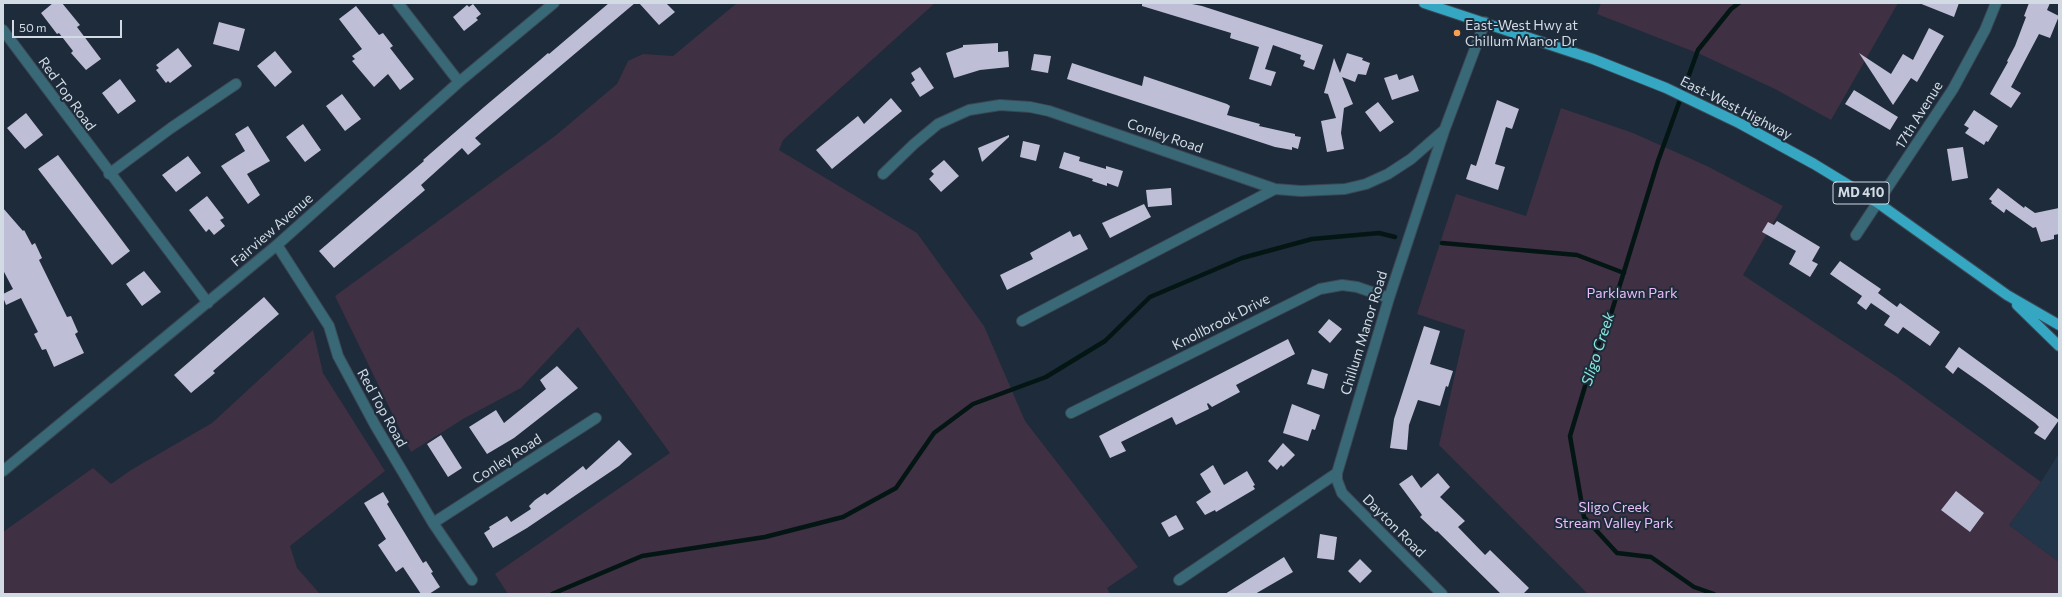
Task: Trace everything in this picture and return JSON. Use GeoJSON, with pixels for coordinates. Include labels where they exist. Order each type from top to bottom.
{"type":"FeatureCollection","features":[{"type":"Feature","properties":{"kind":"main road","name":"East-West Highway"},"geometry":{"type":"LineString","coordinates":[[1424,3],[1593,59],[1666,88],[1704,107],[1814,164],[1878,203],[2007,296],[2059,325]]}},
{"type":"Feature","properties":{"kind":"main road","name":"East-West Highway"},"geometry":{"type":"LineString","coordinates":[[2007,296],[2059,346]]}},
{"type":"Feature","properties":{"kind":"street"},"geometry":{"type":"LineString","coordinates":[[398,3],[459,82]]}},
{"type":"Feature","properties":{"kind":"street","name":"Fairview Avenue"},"geometry":{"type":"LineString","coordinates":[[3,471],[277,245],[459,82],[554,3]]}},
{"type":"Feature","properties":{"kind":"street","name":"17th Avenue"},"geometry":{"type":"LineString","coordinates":[[1856,236],[1952,89],[1982,37],[1996,3]]}},
{"type":"Feature","properties":{"kind":"street","name":"Chillum Manor Road"},"geometry":{"type":"LineString","coordinates":[[1337,473],[1389,298],[1444,131],[1485,22]]}},
{"type":"Feature","properties":{"kind":"street","name":"Red Top Road"},"geometry":{"type":"LineString","coordinates":[[3,30],[208,303]]}},
{"type":"Feature","properties":{"kind":"street"},"geometry":{"type":"LineString","coordinates":[[110,174],[171,128],[236,84]]}},
{"type":"Feature","properties":{"kind":"street","name":"Conley Road"},"geometry":{"type":"LineString","coordinates":[[883,174],[914,144],[944,121],[969,110],[984,106],[1016,105],[1049,111],[1275,189],[1323,192],[1366,184],[1388,174],[1410,159],[1444,131]]}},
{"type":"Feature","properties":{"kind":"street"},"geometry":{"type":"LineString","coordinates":[[1022,321],[1275,189]]}},
{"type":"Feature","properties":{"kind":"street","name":"Red Top Road"},"geometry":{"type":"LineString","coordinates":[[277,245],[329,326],[342,363],[375,425],[433,524],[472,580]]}},
{"type":"Feature","properties":{"kind":"street","name":"Knollbrook Drive"},"geometry":{"type":"LineString","coordinates":[[1071,413],[1320,289],[1342,285],[1357,287],[1389,298]]}},
{"type":"Feature","properties":{"kind":"street","name":"Conley Road"},"geometry":{"type":"LineString","coordinates":[[433,524],[596,418]]}},
{"type":"Feature","properties":{"kind":"street"},"geometry":{"type":"LineString","coordinates":[[1179,580],[1337,473]]}},
{"type":"Feature","properties":{"kind":"street","name":"Dayton Road"},"geometry":{"type":"LineString","coordinates":[[1337,473],[1339,487],[1345,497],[1442,594]]}},
{"type":"Feature","properties":{"kind":"shaded area"},"geometry":{"type":"Polygon","coordinates":[[[2059,453],[2059,562],[2009,525],[2041,482],[2059,453]]]}},
{"type":"Feature","properties":{"kind":"green space"},"geometry":{"type":"Polygon","coordinates":[[[737,3],[935,3],[783,140],[779,150],[917,233],[984,326],[1025,421],[1138,567],[1107,588],[1110,594],[508,594],[495,574],[670,453],[578,327],[521,388],[463,419],[411,452],[335,296],[555,136],[617,84],[628,61],[643,54],[673,56],[737,3]]]}},
{"type":"Feature","properties":{"kind":"green space"},"geometry":{"type":"Polygon","coordinates":[[[1601,3],[1898,3],[1831,120],[1775,89],[1700,54],[1597,14],[1601,3]]]}},
{"type":"Feature","properties":{"kind":"green space","name":"Parklawn Park"},"geometry":{"type":"Polygon","coordinates":[[[1561,108],[1633,133],[1707,166],[1783,206],[1743,275],[1897,377],[2041,482],[2009,525],[2059,562],[2059,594],[1588,594],[1439,445],[1465,330],[1417,314],[1456,194],[1526,216],[1561,108]]]}},
{"type":"Feature","properties":{"kind":"green space"},"geometry":{"type":"Polygon","coordinates":[[[313,330],[323,373],[385,471],[290,546],[297,568],[320,594],[3,594],[3,532],[93,468],[111,484],[131,470],[212,423],[313,330]]]}},
{"type":"Feature","properties":{"kind":"building"},"geometry":{"type":"Polygon","coordinates":[[[53,3],[62,3],[80,25],[77,27],[101,59],[86,70],[71,53],[73,51],[59,33],[57,34],[41,13],[53,3]]]}},
{"type":"Feature","properties":{"kind":"building"},"geometry":{"type":"Polygon","coordinates":[[[609,3],[635,3],[475,138],[481,144],[468,155],[462,148],[421,185],[425,190],[334,268],[319,251],[424,161],[423,160],[484,107],[609,3]]]}},
{"type":"Feature","properties":{"kind":"building"},"geometry":{"type":"Polygon","coordinates":[[[639,3],[666,3],[675,12],[659,25],[639,3]]]}},
{"type":"Feature","properties":{"kind":"building"},"geometry":{"type":"Polygon","coordinates":[[[1142,3],[1187,3],[1202,6],[1323,45],[1314,70],[1303,66],[1305,61],[1300,59],[1301,55],[1273,45],[1265,69],[1276,72],[1271,86],[1249,79],[1259,47],[1230,38],[1231,33],[1142,6],[1142,3]]]}},
{"type":"Feature","properties":{"kind":"building"},"geometry":{"type":"Polygon","coordinates":[[[1919,3],[1959,3],[1954,17],[1919,3]]]}},
{"type":"Feature","properties":{"kind":"building"},"geometry":{"type":"Polygon","coordinates":[[[2029,3],[2050,3],[2047,10],[2059,16],[2050,38],[2039,34],[2011,87],[2021,93],[2011,108],[1990,94],[2015,46],[2026,17],[2024,16],[2029,3]]]}},
{"type":"Feature","properties":{"kind":"building"},"geometry":{"type":"Polygon","coordinates":[[[473,4],[481,14],[476,18],[478,20],[464,31],[453,17],[467,5],[469,7],[473,4]]]}},
{"type":"Feature","properties":{"kind":"building"},"geometry":{"type":"Polygon","coordinates":[[[356,6],[379,35],[383,33],[393,46],[390,48],[414,79],[400,90],[388,74],[374,87],[352,61],[355,59],[352,56],[362,49],[339,19],[356,6]]]}},
{"type":"Feature","properties":{"kind":"building"},"geometry":{"type":"Polygon","coordinates":[[[219,22],[245,29],[239,51],[213,44],[219,22]]]}},
{"type":"Feature","properties":{"kind":"building"},"geometry":{"type":"Polygon","coordinates":[[[1929,28],[1944,36],[1917,82],[1911,78],[1893,105],[1859,53],[1891,74],[1903,54],[1913,60],[1929,28]]]}},
{"type":"Feature","properties":{"kind":"building"},"geometry":{"type":"Polygon","coordinates":[[[998,43],[998,52],[1008,51],[1009,67],[980,70],[954,78],[946,53],[963,47],[963,45],[998,43]]]}},
{"type":"Feature","properties":{"kind":"building"},"geometry":{"type":"Polygon","coordinates":[[[178,48],[192,66],[170,83],[168,81],[166,83],[156,70],[159,68],[156,65],[178,48]]]}},
{"type":"Feature","properties":{"kind":"building"},"geometry":{"type":"Polygon","coordinates":[[[275,51],[292,72],[275,87],[257,66],[275,51]]]}},
{"type":"Feature","properties":{"kind":"building"},"geometry":{"type":"Polygon","coordinates":[[[1347,53],[1363,58],[1362,60],[1370,63],[1366,75],[1358,74],[1355,82],[1342,77],[1353,104],[1344,108],[1341,133],[1344,149],[1327,152],[1321,121],[1336,118],[1328,94],[1324,93],[1334,58],[1340,73],[1347,53]]]}},
{"type":"Feature","properties":{"kind":"building"},"geometry":{"type":"Polygon","coordinates":[[[1034,54],[1051,56],[1048,73],[1031,70],[1034,54]]]}},
{"type":"Feature","properties":{"kind":"building"},"geometry":{"type":"Polygon","coordinates":[[[1072,63],[1142,86],[1144,76],[1227,104],[1230,106],[1227,115],[1260,124],[1259,126],[1295,134],[1295,136],[1301,137],[1298,149],[1292,147],[1292,150],[1275,147],[1067,79],[1072,63]]]}},
{"type":"Feature","properties":{"kind":"building"},"geometry":{"type":"Polygon","coordinates":[[[920,67],[934,88],[920,97],[911,83],[915,80],[911,73],[920,67]]]}},
{"type":"Feature","properties":{"kind":"building"},"geometry":{"type":"Polygon","coordinates":[[[1397,74],[1399,80],[1413,75],[1419,91],[1392,100],[1384,78],[1397,74]]]}},
{"type":"Feature","properties":{"kind":"building"},"geometry":{"type":"Polygon","coordinates":[[[120,79],[136,101],[118,114],[102,93],[120,79]]]}},
{"type":"Feature","properties":{"kind":"building"},"geometry":{"type":"Polygon","coordinates":[[[1854,90],[1898,117],[1890,130],[1845,104],[1854,90]]]}},
{"type":"Feature","properties":{"kind":"building"},"geometry":{"type":"Polygon","coordinates":[[[342,94],[361,119],[345,131],[326,106],[342,94]]]}},
{"type":"Feature","properties":{"kind":"building"},"geometry":{"type":"Polygon","coordinates":[[[891,98],[902,111],[832,169],[816,150],[858,116],[864,124],[891,98]]]}},
{"type":"Feature","properties":{"kind":"building"},"geometry":{"type":"Polygon","coordinates":[[[1497,100],[1519,109],[1512,129],[1506,127],[1495,164],[1505,167],[1498,190],[1466,179],[1471,164],[1476,166],[1497,100]]]}},
{"type":"Feature","properties":{"kind":"building"},"geometry":{"type":"Polygon","coordinates":[[[1378,102],[1394,122],[1380,132],[1365,112],[1378,102]]]}},
{"type":"Feature","properties":{"kind":"building"},"geometry":{"type":"Polygon","coordinates":[[[1974,110],[1998,126],[1988,142],[1986,141],[1984,145],[1965,133],[1969,128],[1964,125],[1974,110]]]}},
{"type":"Feature","properties":{"kind":"building"},"geometry":{"type":"Polygon","coordinates":[[[26,113],[43,135],[25,149],[7,128],[26,113]]]}},
{"type":"Feature","properties":{"kind":"building"},"geometry":{"type":"Polygon","coordinates":[[[303,124],[321,150],[305,162],[286,137],[303,124]]]}},
{"type":"Feature","properties":{"kind":"building"},"geometry":{"type":"Polygon","coordinates":[[[248,126],[270,161],[247,174],[260,195],[248,204],[221,166],[245,151],[235,134],[248,126]]]}},
{"type":"Feature","properties":{"kind":"building"},"geometry":{"type":"Polygon","coordinates":[[[1009,135],[1009,137],[982,162],[978,148],[1009,135]]]}},
{"type":"Feature","properties":{"kind":"building"},"geometry":{"type":"Polygon","coordinates":[[[1023,141],[1040,145],[1036,161],[1020,157],[1023,141]]]}},
{"type":"Feature","properties":{"kind":"building"},"geometry":{"type":"Polygon","coordinates":[[[1963,147],[1968,178],[1952,181],[1947,149],[1963,147]]]}},
{"type":"Feature","properties":{"kind":"building"},"geometry":{"type":"Polygon","coordinates":[[[1064,152],[1080,157],[1079,161],[1106,169],[1106,166],[1123,171],[1118,187],[1107,183],[1107,186],[1092,181],[1093,179],[1059,168],[1064,152]]]}},
{"type":"Feature","properties":{"kind":"building"},"geometry":{"type":"Polygon","coordinates":[[[58,155],[130,251],[112,265],[38,169],[58,155]]]}},
{"type":"Feature","properties":{"kind":"building"},"geometry":{"type":"Polygon","coordinates":[[[188,156],[201,173],[176,192],[162,175],[188,156]]]}},
{"type":"Feature","properties":{"kind":"building"},"geometry":{"type":"Polygon","coordinates":[[[944,160],[959,176],[941,192],[929,179],[934,174],[931,171],[944,160]]]}},
{"type":"Feature","properties":{"kind":"building"},"geometry":{"type":"Polygon","coordinates":[[[1171,188],[1172,205],[1148,207],[1146,190],[1171,188]]]}},
{"type":"Feature","properties":{"kind":"building"},"geometry":{"type":"Polygon","coordinates":[[[1998,188],[2024,208],[2025,206],[2035,213],[2059,208],[2059,234],[2054,235],[2054,239],[2041,242],[2036,227],[2033,228],[2006,209],[2004,213],[1991,203],[1992,201],[1989,199],[1998,188]]]}},
{"type":"Feature","properties":{"kind":"building"},"geometry":{"type":"Polygon","coordinates":[[[207,196],[224,218],[220,220],[225,226],[214,235],[209,229],[206,232],[189,210],[207,196]]]}},
{"type":"Feature","properties":{"kind":"building"},"geometry":{"type":"Polygon","coordinates":[[[1144,204],[1151,217],[1110,238],[1102,223],[1144,204]]]}},
{"type":"Feature","properties":{"kind":"building"},"geometry":{"type":"Polygon","coordinates":[[[3,208],[23,231],[24,230],[32,245],[35,243],[42,258],[39,260],[67,317],[71,316],[78,332],[75,334],[84,353],[54,367],[46,349],[42,350],[34,334],[38,332],[21,298],[6,305],[3,297],[3,294],[13,289],[3,270],[3,208]]]}},
{"type":"Feature","properties":{"kind":"building"},"geometry":{"type":"Polygon","coordinates":[[[1777,221],[1820,247],[1812,261],[1818,264],[1810,277],[1789,264],[1796,251],[1762,232],[1768,222],[1774,225],[1777,221]]]}},
{"type":"Feature","properties":{"kind":"building"},"geometry":{"type":"Polygon","coordinates":[[[1070,231],[1073,237],[1080,234],[1088,249],[1007,290],[1000,275],[1033,259],[1030,253],[1070,231]]]}},
{"type":"Feature","properties":{"kind":"building"},"geometry":{"type":"Polygon","coordinates":[[[1840,261],[1881,289],[1878,293],[1897,307],[1900,303],[1940,332],[1930,346],[1903,327],[1898,334],[1884,325],[1890,316],[1871,303],[1866,310],[1857,303],[1862,296],[1830,274],[1840,261]]]}},
{"type":"Feature","properties":{"kind":"building"},"geometry":{"type":"Polygon","coordinates":[[[144,271],[161,292],[142,306],[126,284],[144,271]]]}},
{"type":"Feature","properties":{"kind":"building"},"geometry":{"type":"Polygon","coordinates":[[[264,297],[279,314],[213,371],[215,373],[191,393],[174,375],[264,297]]]}},
{"type":"Feature","properties":{"kind":"building"},"geometry":{"type":"Polygon","coordinates":[[[1329,319],[1342,329],[1330,343],[1318,332],[1329,319]]]}},
{"type":"Feature","properties":{"kind":"building"},"geometry":{"type":"Polygon","coordinates":[[[1424,326],[1440,331],[1430,364],[1453,371],[1448,387],[1446,386],[1440,406],[1418,400],[1409,425],[1407,450],[1390,448],[1394,419],[1424,326]]]}},
{"type":"Feature","properties":{"kind":"building"},"geometry":{"type":"Polygon","coordinates":[[[1288,339],[1295,354],[1236,385],[1240,392],[1212,407],[1208,403],[1209,409],[1176,425],[1172,417],[1121,442],[1126,451],[1110,458],[1099,436],[1288,339]]]}},
{"type":"Feature","properties":{"kind":"building"},"geometry":{"type":"Polygon","coordinates":[[[1959,347],[2059,420],[2045,440],[2034,433],[2039,427],[2035,423],[1985,386],[1958,367],[1953,374],[1945,367],[1959,347]]]}},
{"type":"Feature","properties":{"kind":"building"},"geometry":{"type":"Polygon","coordinates":[[[557,366],[578,388],[514,438],[487,454],[469,427],[496,410],[504,423],[546,389],[540,380],[557,366]]]}},
{"type":"Feature","properties":{"kind":"building"},"geometry":{"type":"Polygon","coordinates":[[[1312,369],[1328,374],[1324,389],[1307,384],[1312,369]]]}},
{"type":"Feature","properties":{"kind":"building"},"geometry":{"type":"Polygon","coordinates":[[[1292,404],[1320,415],[1315,430],[1312,429],[1308,441],[1283,433],[1292,404]]]}},
{"type":"Feature","properties":{"kind":"building"},"geometry":{"type":"Polygon","coordinates":[[[441,435],[462,468],[448,477],[427,444],[441,435]]]}},
{"type":"Feature","properties":{"kind":"building"},"geometry":{"type":"Polygon","coordinates":[[[619,440],[632,454],[619,466],[527,528],[493,548],[484,533],[490,529],[489,527],[507,516],[511,522],[531,509],[529,506],[535,500],[545,493],[547,495],[583,466],[586,470],[619,440]]]}},
{"type":"Feature","properties":{"kind":"building"},"geometry":{"type":"Polygon","coordinates":[[[1283,443],[1295,455],[1283,467],[1281,465],[1277,470],[1268,461],[1283,443]]]}},
{"type":"Feature","properties":{"kind":"building"},"geometry":{"type":"Polygon","coordinates":[[[1213,465],[1224,485],[1247,471],[1255,485],[1253,486],[1255,489],[1216,512],[1215,510],[1205,515],[1196,502],[1211,492],[1200,474],[1213,465]]]}},
{"type":"Feature","properties":{"kind":"building"},"geometry":{"type":"Polygon","coordinates":[[[1438,473],[1450,487],[1440,497],[1465,521],[1458,527],[1485,555],[1490,550],[1529,588],[1523,594],[1501,594],[1437,531],[1436,532],[1420,517],[1422,515],[1399,484],[1412,475],[1421,488],[1438,473]]]}},
{"type":"Feature","properties":{"kind":"building"},"geometry":{"type":"Polygon","coordinates":[[[1956,491],[1984,513],[1970,532],[1941,510],[1956,491]]]}},
{"type":"Feature","properties":{"kind":"building"},"geometry":{"type":"Polygon","coordinates":[[[383,492],[389,502],[387,504],[423,563],[426,561],[433,572],[431,573],[440,587],[429,594],[421,594],[403,567],[396,572],[378,545],[386,539],[364,503],[383,492]]]}},
{"type":"Feature","properties":{"kind":"building"},"geometry":{"type":"Polygon","coordinates":[[[1176,515],[1184,529],[1169,537],[1161,523],[1176,515]]]}},
{"type":"Feature","properties":{"kind":"building"},"geometry":{"type":"Polygon","coordinates":[[[1320,534],[1337,537],[1334,560],[1317,558],[1320,534]]]}},
{"type":"Feature","properties":{"kind":"building"},"geometry":{"type":"Polygon","coordinates":[[[1284,557],[1293,572],[1255,594],[1225,594],[1284,557]]]}},
{"type":"Feature","properties":{"kind":"building"},"geometry":{"type":"Polygon","coordinates":[[[1360,559],[1372,571],[1360,583],[1348,571],[1360,559]]]}},
{"type":"Feature","properties":{"kind":"waterway","name":"Sligo Creek"},"geometry":{"type":"LineString","coordinates":[[1714,594],[1694,587],[1651,557],[1617,553],[1584,517],[1570,436],[1596,350],[1610,317],[1658,161],[1698,50],[1731,9],[1739,3]]}},
{"type":"Feature","properties":{"kind":"waterway"},"geometry":{"type":"LineString","coordinates":[[552,594],[642,556],[765,537],[843,517],[896,488],[934,433],[973,404],[1046,377],[1105,341],[1150,297],[1242,258],[1312,239],[1379,233],[1395,237]]}},
{"type":"Feature","properties":{"kind":"waterway"},"geometry":{"type":"LineString","coordinates":[[1442,243],[1577,255],[1624,273]]}},
{"type":"Feature","properties":{"kind":"place","name":"East-West Hwy at Chillum Manor Dr"},"geometry":{"type":"Point","coordinates":[1457,33]}},
{"type":"Feature","properties":{"kind":"park label","name":"Sligo Creek Stream Valley Park"},"geometry":{"type":"Point","coordinates":[1614,516]}}]}
